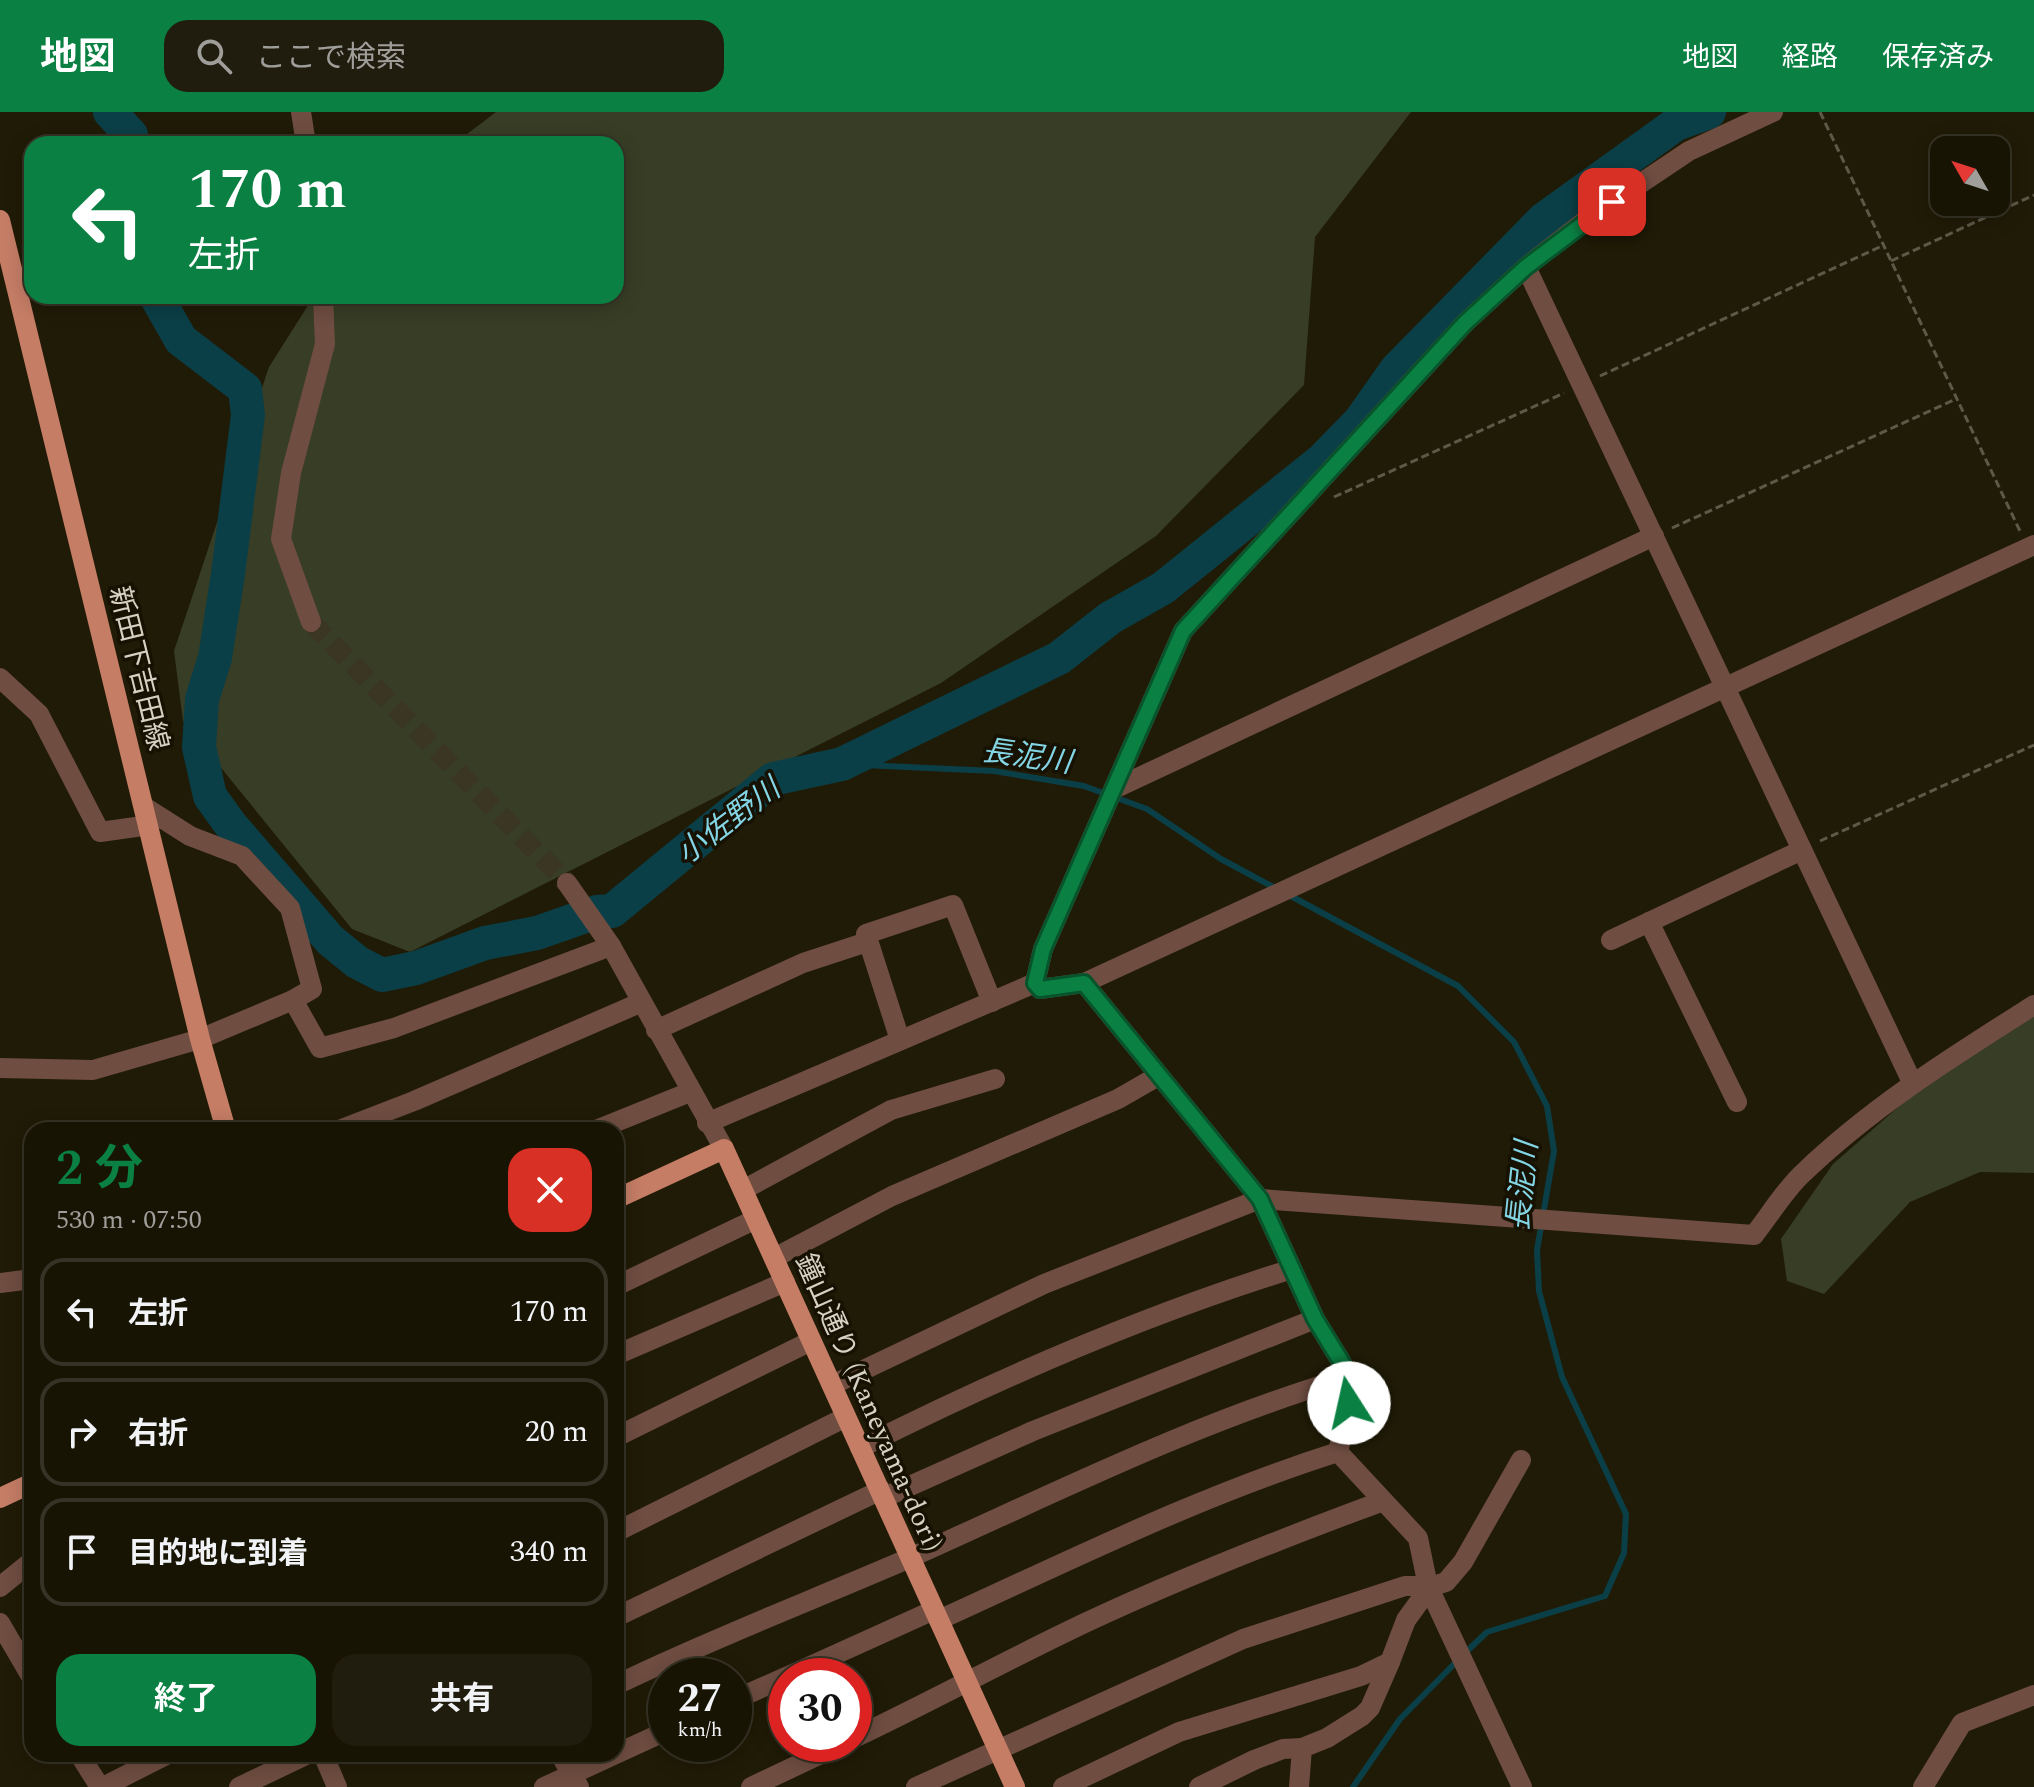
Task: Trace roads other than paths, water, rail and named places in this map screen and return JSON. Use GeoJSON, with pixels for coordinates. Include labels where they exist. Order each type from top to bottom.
{"type":"FeatureCollection","features":[{"type":"Feature","properties":{"kind":"main road","name":"新田下吉田線"},"geometry":{"type":"LineString","coordinates":[[0,220],[3,257],[148,817],[200,1039],[224,1122]]}},
{"type":"Feature","properties":{"kind":"main road","name":"鐘山通り (Kaneyama-dori)"},"geometry":{"type":"LineString","coordinates":[[724,1149],[832,1385],[844,1418],[882,1494],[1015,1787]]}},
{"type":"Feature","properties":{"kind":"main road"},"geometry":{"type":"LineString","coordinates":[[624,1195],[724,1149]]}},
{"type":"Feature","properties":{"kind":"main road"},"geometry":{"type":"LineString","coordinates":[[1,1495],[24,1486]]}},
{"type":"Feature","properties":{"kind":"street"},"geometry":{"type":"LineString","coordinates":[[301,112],[305,136]]}},
{"type":"Feature","properties":{"kind":"street"},"geometry":{"type":"LineString","coordinates":[[1035,983],[1043,949],[1183,631],[1465,323],[1526,267],[1586,220],[1689,151],[1773,112]]}},
{"type":"Feature","properties":{"kind":"street"},"geometry":{"type":"LineString","coordinates":[[1526,267],[1912,1082]]}},
{"type":"Feature","properties":{"kind":"street"},"geometry":{"type":"LineString","coordinates":[[311,622],[281,539],[291,473],[325,344],[323,304]]}},
{"type":"Feature","properties":{"kind":"street"},"geometry":{"type":"LineString","coordinates":[[1114,789],[1654,536]]}},
{"type":"Feature","properties":{"kind":"street"},"geometry":{"type":"LineString","coordinates":[[1035,983],[1040,989],[1084,983],[2031,547]]}},
{"type":"Feature","properties":{"kind":"street"},"geometry":{"type":"LineString","coordinates":[[0,678],[39,714],[100,832],[148,817],[242,856],[290,908],[312,989],[200,1039],[93,1070],[0,1068]]}},
{"type":"Feature","properties":{"kind":"street"},"geometry":{"type":"LineString","coordinates":[[1611,940],[1802,850]]}},
{"type":"Feature","properties":{"kind":"street"},"geometry":{"type":"LineString","coordinates":[[567,883],[611,946],[724,1149]]}},
{"type":"Feature","properties":{"kind":"street"},"geometry":{"type":"LineString","coordinates":[[900,1040],[866,934],[953,905],[992,1002]]}},
{"type":"Feature","properties":{"kind":"street"},"geometry":{"type":"LineString","coordinates":[[1649,922],[1737,1102]]}},
{"type":"Feature","properties":{"kind":"street"},"geometry":{"type":"LineString","coordinates":[[656,1030],[803,963],[867,942]]}},
{"type":"Feature","properties":{"kind":"street"},"geometry":{"type":"LineString","coordinates":[[293,1000],[320,1048],[394,1028],[611,946]]}},
{"type":"Feature","properties":{"kind":"street"},"geometry":{"type":"LineString","coordinates":[[707,1123],[1035,983]]}},
{"type":"Feature","properties":{"kind":"street"},"geometry":{"type":"LineString","coordinates":[[1084,983],[1260,1199],[1315,1319],[1342,1363],[1349,1403],[1338,1452]]}},
{"type":"Feature","properties":{"kind":"street"},"geometry":{"type":"LineString","coordinates":[[360,1122],[642,1002]]}},
{"type":"Feature","properties":{"kind":"street"},"geometry":{"type":"LineString","coordinates":[[832,1385],[1044,1284],[1260,1199],[1754,1235],[1798,1178],[1912,1082],[2034,1005]]}},
{"type":"Feature","properties":{"kind":"street"},"geometry":{"type":"LineString","coordinates":[[774,1258],[884,1200],[1118,1099],[1158,1076]]}},
{"type":"Feature","properties":{"kind":"street"},"geometry":{"type":"LineString","coordinates":[[743,1190],[891,1110],[995,1079]]}},
{"type":"Feature","properties":{"kind":"street"},"geometry":{"type":"LineString","coordinates":[[616,1122],[690,1092]]}},
{"type":"Feature","properties":{"kind":"street"},"geometry":{"type":"LineString","coordinates":[[624,1282],[756,1219]]}},
{"type":"Feature","properties":{"kind":"street"},"geometry":{"type":"LineString","coordinates":[[860,1448],[1004,1377],[1235,1286],[1292,1269]]}},
{"type":"Feature","properties":{"kind":"street"},"geometry":{"type":"LineString","coordinates":[[0,1283],[24,1280]]}},
{"type":"Feature","properties":{"kind":"street"},"geometry":{"type":"LineString","coordinates":[[624,1352],[785,1282]]}},
{"type":"Feature","properties":{"kind":"street"},"geometry":{"type":"LineString","coordinates":[[624,1613],[882,1494],[1315,1319]]}},
{"type":"Feature","properties":{"kind":"street"},"geometry":{"type":"LineString","coordinates":[[624,1433],[811,1341]]}},
{"type":"Feature","properties":{"kind":"street"},"geometry":{"type":"LineString","coordinates":[[624,1681],[691,1649],[910,1557],[1235,1413],[1345,1378]]}},
{"type":"Feature","properties":{"kind":"street"},"geometry":{"type":"LineString","coordinates":[[624,1528],[844,1418]]}},
{"type":"Feature","properties":{"kind":"street"},"geometry":{"type":"LineString","coordinates":[[1338,1452],[1418,1538],[1429,1586],[1522,1787]]}},
{"type":"Feature","properties":{"kind":"street"},"geometry":{"type":"LineString","coordinates":[[831,1658],[1248,1481],[1338,1452]]}},
{"type":"Feature","properties":{"kind":"street"},"geometry":{"type":"LineString","coordinates":[[916,1787],[1243,1639],[1405,1586],[1446,1582],[1463,1562],[1521,1460]]}},
{"type":"Feature","properties":{"kind":"street"},"geometry":{"type":"LineString","coordinates":[[872,1730],[969,1684],[1062,1634],[1288,1537],[1383,1501]]}},
{"type":"Feature","properties":{"kind":"street"},"geometry":{"type":"LineString","coordinates":[[0,1587],[24,1568]]}},
{"type":"Feature","properties":{"kind":"street"},"geometry":{"type":"LineString","coordinates":[[1199,1787],[1283,1749],[1302,1748],[1362,1716],[1370,1708],[1406,1620],[1429,1586]]}},
{"type":"Feature","properties":{"kind":"street"},"geometry":{"type":"LineString","coordinates":[[0,1623],[24,1664]]}},
{"type":"Feature","properties":{"kind":"street"},"geometry":{"type":"LineString","coordinates":[[1063,1787],[1179,1732],[1361,1676],[1390,1662]]}},
{"type":"Feature","properties":{"kind":"street"},"geometry":{"type":"LineString","coordinates":[[1923,1787],[1962,1723],[2034,1695]]}},
{"type":"Feature","properties":{"kind":"street"},"geometry":{"type":"LineString","coordinates":[[624,1754],[648,1741]]}},
{"type":"Feature","properties":{"kind":"street"},"geometry":{"type":"LineString","coordinates":[[1299,1787],[1302,1748]]}},
{"type":"Feature","properties":{"kind":"street"},"geometry":{"type":"LineString","coordinates":[[84,1762],[101,1787],[152,1762]]}},
{"type":"Feature","properties":{"kind":"street"},"geometry":{"type":"LineString","coordinates":[[239,1787],[291,1762]]}},
{"type":"Feature","properties":{"kind":"street"},"geometry":{"type":"LineString","coordinates":[[326,1762],[337,1787]]}},
{"type":"Feature","properties":{"kind":"street"},"geometry":{"type":"LineString","coordinates":[[565,1762],[576,1781]]}},
{"type":"Feature","properties":{"kind":"street"},"geometry":{"type":"LineString","coordinates":[[544,1787],[576,1781],[610,1762]]}},
{"type":"Feature","properties":{"kind":"street"},"geometry":{"type":"LineString","coordinates":[[751,1787],[804,1762]]}},
{"type":"Feature","properties":{"kind":"waterway","name":"小佐野川"},"geometry":{"type":"LineString","coordinates":[[110,112],[131,136]]}},
{"type":"Feature","properties":{"kind":"waterway","name":"小佐野川"},"geometry":{"type":"LineString","coordinates":[[161,304],[181,340],[245,389],[248,415],[215,658],[202,699],[199,747],[210,796],[230,824],[330,940],[357,962],[382,975],[416,968],[485,943],[537,933],[597,912],[612,911],[773,779],[842,764],[1059,658],[1110,618],[1163,588],[1322,460],[1360,421],[1396,370],[1544,219],[1676,124],[1709,112]]}},
{"type":"Feature","properties":{"kind":"waterway","name":"長泥川"},"geometry":{"type":"LineString","coordinates":[[842,764],[994,771],[1084,786],[1147,809],[1221,859],[1277,889]]}},
{"type":"Feature","properties":{"kind":"waterway","name":"長泥川"},"geometry":{"type":"LineString","coordinates":[[1287,894],[1458,986],[1514,1042],[1547,1106],[1554,1151],[1537,1250],[1539,1291],[1562,1377],[1626,1514],[1624,1553],[1605,1596],[1487,1632],[1465,1653]]}},
{"type":"Feature","properties":{"kind":"waterway","name":"長泥川"},"geometry":{"type":"LineString","coordinates":[[1353,1787],[1400,1719],[1457,1661]]}},
{"type":"Feature","properties":{"kind":"tunnel"},"geometry":{"type":"LineString","coordinates":[[311,622],[567,883]]}}]}
